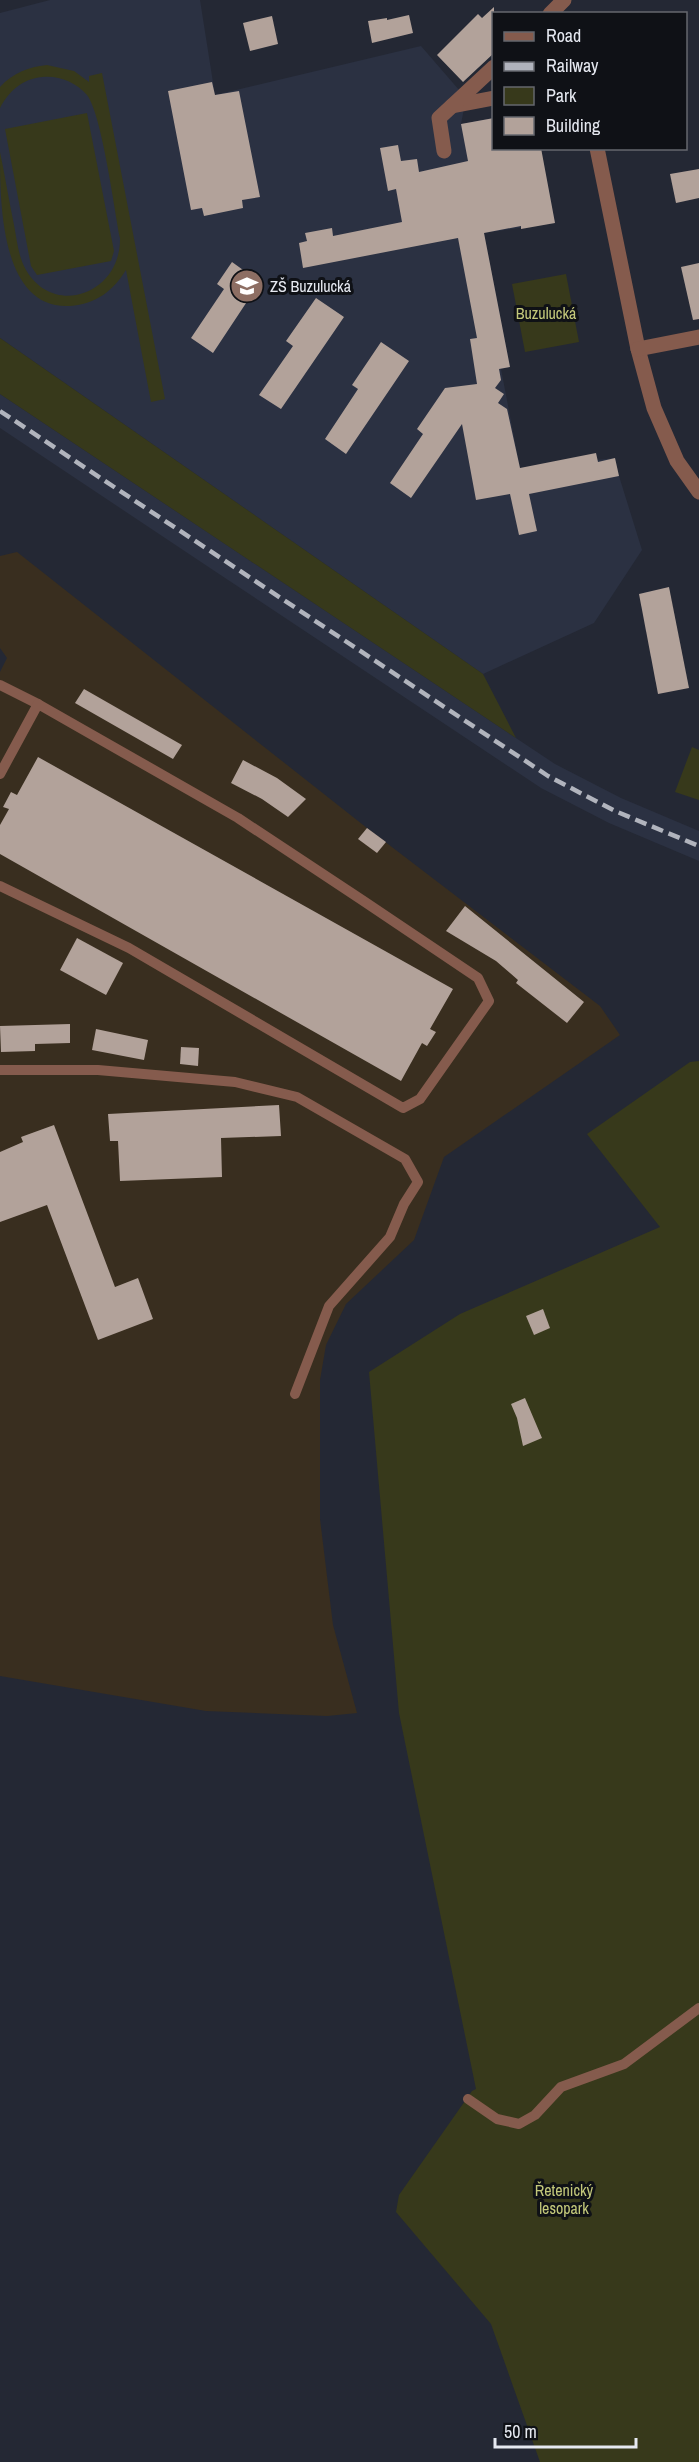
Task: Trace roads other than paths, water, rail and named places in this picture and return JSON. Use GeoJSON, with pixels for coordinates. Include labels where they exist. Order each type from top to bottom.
{"type":"FeatureCollection","features":[{"type":"Feature","properties":{"kind":"street"},"geometry":{"type":"LineString","coordinates":[[552,12],[565,0]]}},
{"type":"Feature","properties":{"kind":"street"},"geometry":{"type":"LineString","coordinates":[[444,151],[439,118],[492,69]]}},
{"type":"Feature","properties":{"kind":"street"},"geometry":{"type":"LineString","coordinates":[[452,106],[492,98]]}},
{"type":"Feature","properties":{"kind":"street"},"geometry":{"type":"LineString","coordinates":[[597,150],[638,349],[654,408],[677,461],[699,492]]}},
{"type":"Feature","properties":{"kind":"street"},"geometry":{"type":"LineString","coordinates":[[638,349],[699,337]]}},
{"type":"Feature","properties":{"kind":"lane"},"geometry":{"type":"LineString","coordinates":[[0,685],[38,704],[238,818],[478,978],[489,1001],[420,1099],[403,1108],[129,948],[0,886]]}},
{"type":"Feature","properties":{"kind":"lane"},"geometry":{"type":"LineString","coordinates":[[0,774],[38,704]]}},
{"type":"Feature","properties":{"kind":"lane"},"geometry":{"type":"LineString","coordinates":[[0,1070],[98,1070],[235,1082],[297,1097],[405,1159],[418,1182],[404,1204],[390,1237],[329,1306],[295,1394]]}},
{"type":"Feature","properties":{"kind":"lane"},"geometry":{"type":"LineString","coordinates":[[468,2100],[497,2119],[519,2124],[535,2115],[561,2087],[624,2064],[699,2008]]}},
{"type":"Feature","properties":{"kind":"railway"},"geometry":{"type":"LineString","coordinates":[[0,411],[548,776],[615,811],[699,846]]}},
{"type":"Feature","properties":{"kind":"place","name":"ZŠ Buzulucká"},"geometry":{"type":"Point","coordinates":[247,286]}},
{"type":"Feature","properties":{"kind":"park label","name":"Buzulucká"},"geometry":{"type":"Point","coordinates":[546,313]}},
{"type":"Feature","properties":{"kind":"park label","name":"Řetenický lesopark"},"geometry":{"type":"Point","coordinates":[564,2199]}}]}
